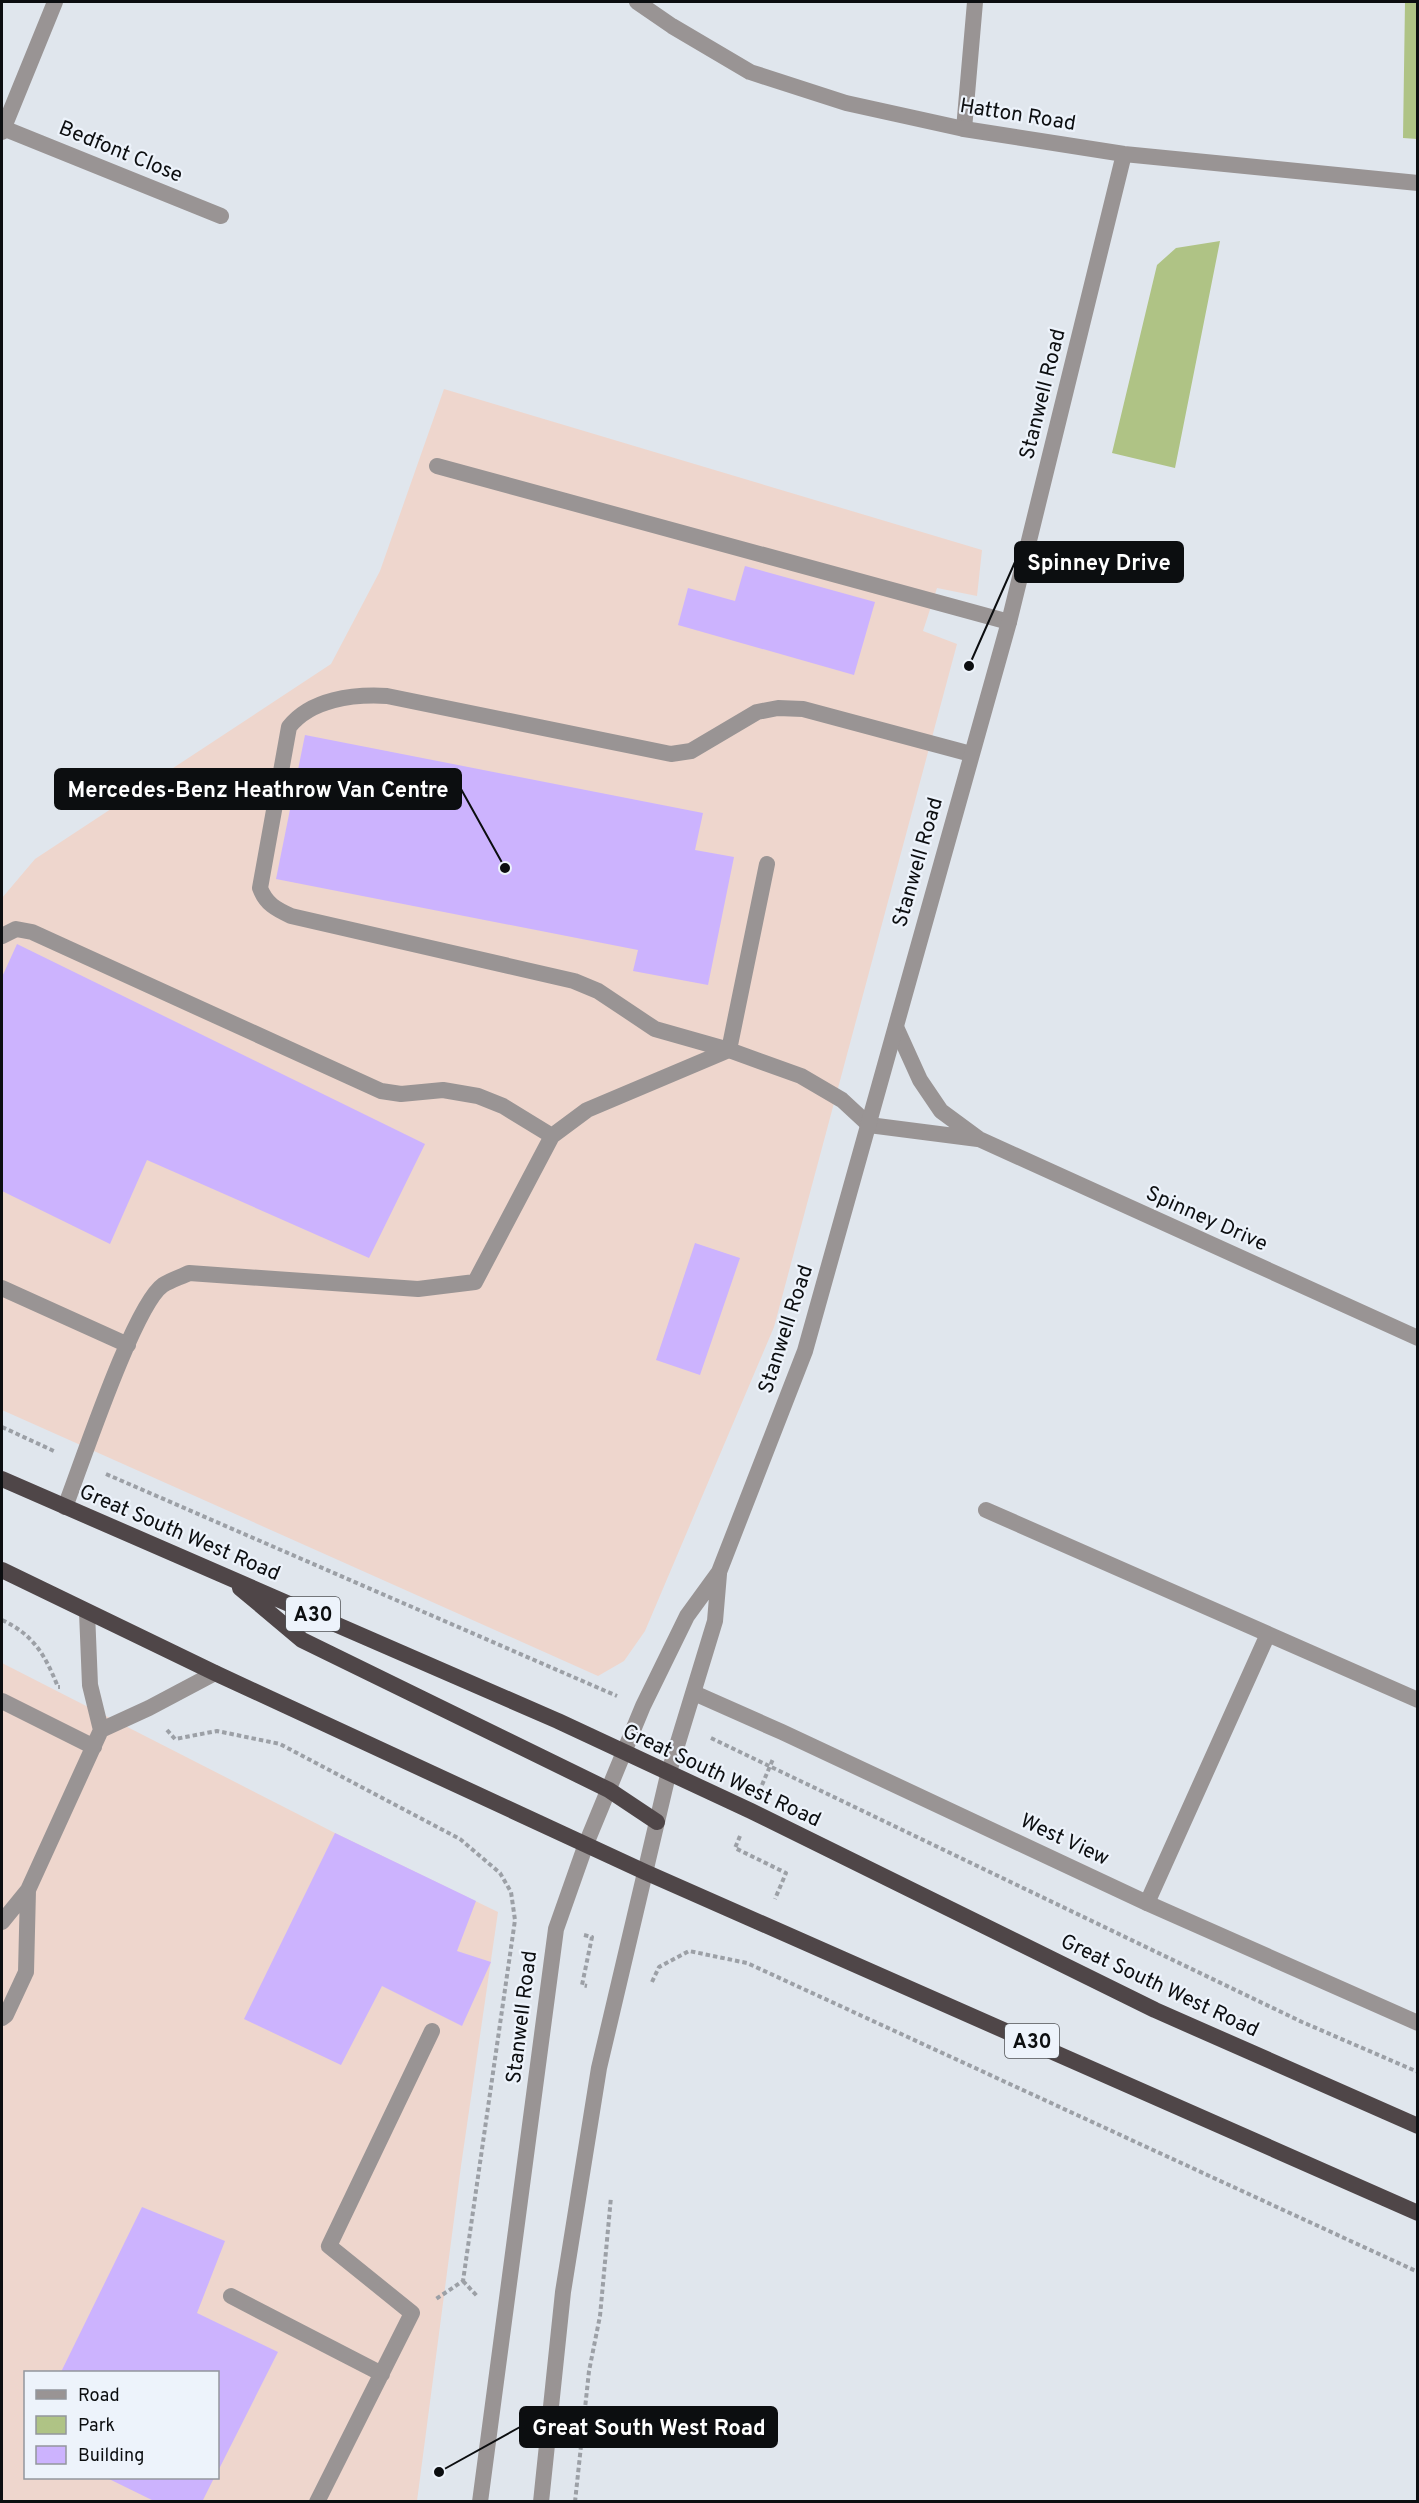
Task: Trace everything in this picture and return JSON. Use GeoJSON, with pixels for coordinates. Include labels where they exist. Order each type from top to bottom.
{"type":"FeatureCollection","features":[{"type":"Feature","properties":{"kind":"highway","name":"Great South West Road"},"geometry":{"type":"LineString","coordinates":[[2,1479],[558,1721],[751,1811],[1155,2010],[1418,2126]]}},
{"type":"Feature","properties":{"kind":"highway","name":"A30"},"geometry":{"type":"LineString","coordinates":[[2,1570],[215,1673],[645,1872],[1418,2213]]}},
{"type":"Feature","properties":{"kind":"highway"},"geometry":{"type":"LineString","coordinates":[[226,1576],[302,1640],[609,1790],[657,1822]]}},
{"type":"Feature","properties":{"kind":"street","name":"Bedfont Close"},"geometry":{"type":"LineString","coordinates":[[55,2],[2,130],[221,216]]}},
{"type":"Feature","properties":{"kind":"street","name":"Hatton Road"},"geometry":{"type":"LineString","coordinates":[[637,2],[672,26],[750,72],[846,103],[964,129],[1124,154],[1418,183]]}},
{"type":"Feature","properties":{"kind":"street"},"geometry":{"type":"LineString","coordinates":[[964,129],[975,2]]}},
{"type":"Feature","properties":{"kind":"street","name":"Stanwell Road"},"geometry":{"type":"LineString","coordinates":[[480,2502],[556,1929],[586,1844],[643,1706],[687,1616],[719,1572],[805,1351],[1009,622],[1124,154]]}},
{"type":"Feature","properties":{"kind":"street"},"geometry":{"type":"LineString","coordinates":[[437,466],[1009,622]]}},
{"type":"Feature","properties":{"kind":"street"},"geometry":{"type":"LineString","coordinates":[[869,1125],[842,1100],[801,1076],[729,1050],[655,1029],[598,991],[574,981],[291,916],[272,907],[264,898],[260,888],[288,727],[303,712],[335,700],[366,695],[387,696],[671,754],[691,751],[757,712],[778,708],[803,710],[971,754]]}},
{"type":"Feature","properties":{"kind":"street"},"geometry":{"type":"LineString","coordinates":[[729,1050],[767,864]]}},
{"type":"Feature","properties":{"kind":"street"},"geometry":{"type":"LineString","coordinates":[[2,936],[16,929],[32,932],[381,1091],[401,1094],[443,1090],[478,1096],[502,1106],[552,1136]]}},
{"type":"Feature","properties":{"kind":"street","name":"Spinney Drive"},"geometry":{"type":"LineString","coordinates":[[896,1027],[920,1080],[941,1112],[979,1139],[1418,1338]]}},
{"type":"Feature","properties":{"kind":"street"},"geometry":{"type":"LineString","coordinates":[[65,1507],[128,1345],[142,1314],[162,1285],[189,1273],[418,1289],[475,1282],[552,1136],[587,1110],[729,1050]]}},
{"type":"Feature","properties":{"kind":"street","name":"Spinney Drive"},"geometry":{"type":"LineString","coordinates":[[869,1125],[979,1139]]}},
{"type":"Feature","properties":{"kind":"street"},"geometry":{"type":"LineString","coordinates":[[2,1288],[128,1345]]}},
{"type":"Feature","properties":{"kind":"street"},"geometry":{"type":"LineString","coordinates":[[986,1510],[1418,1700]]}},
{"type":"Feature","properties":{"kind":"street","name":"Stanwell Road"},"geometry":{"type":"LineString","coordinates":[[541,2502],[563,2292],[599,2068],[668,1774],[714,1621],[719,1572]]}},
{"type":"Feature","properties":{"kind":"street"},"geometry":{"type":"LineString","coordinates":[[2,1922],[28,1890],[101,1730],[90,1685],[87,1612]]}},
{"type":"Feature","properties":{"kind":"street"},"geometry":{"type":"LineString","coordinates":[[1147,1903],[1268,1634]]}},
{"type":"Feature","properties":{"kind":"street"},"geometry":{"type":"LineString","coordinates":[[101,1730],[215,1673]]}},
{"type":"Feature","properties":{"kind":"street","name":"West View"},"geometry":{"type":"LineString","coordinates":[[694,1693],[1147,1903],[1418,2023]]}},
{"type":"Feature","properties":{"kind":"street"},"geometry":{"type":"LineString","coordinates":[[2,1701],[93,1747]]}},
{"type":"Feature","properties":{"kind":"street"},"geometry":{"type":"LineString","coordinates":[[2,2018],[6,2015],[26,1972],[28,1890]]}},
{"type":"Feature","properties":{"kind":"street"},"geometry":{"type":"LineString","coordinates":[[317,2502],[412,2313],[329,2246],[432,2031]]}},
{"type":"Feature","properties":{"kind":"street"},"geometry":{"type":"LineString","coordinates":[[231,2296],[382,2373]]}},
{"type":"Feature","properties":{"kind":"path","name":"Great South West Road"},"geometry":{"type":"LineString","coordinates":[[2,1427],[598,1688]]}},
{"type":"Feature","properties":{"kind":"path"},"geometry":{"type":"LineString","coordinates":[[2,1620],[20,1629],[39,1648],[58,1687]]}},
{"type":"Feature","properties":{"kind":"path"},"geometry":{"type":"LineString","coordinates":[[175,1739],[217,1731],[280,1744],[450,1833],[501,1873],[511,1892],[515,1920],[463,2281]]}},
{"type":"Feature","properties":{"kind":"path"},"geometry":{"type":"LineString","coordinates":[[715,1740],[1292,2017],[1418,2072]]}},
{"type":"Feature","properties":{"kind":"path"},"geometry":{"type":"LineString","coordinates":[[740,1836],[735,1848],[786,1873],[780,1886]]}},
{"type":"Feature","properties":{"kind":"path"},"geometry":{"type":"LineString","coordinates":[[582,1935],[592,1937],[582,1985],[591,1986]]}},
{"type":"Feature","properties":{"kind":"path"},"geometry":{"type":"LineString","coordinates":[[649,1987],[660,1967],[689,1951],[747,1963],[1418,2272]]}},
{"type":"Feature","properties":{"kind":"path"},"geometry":{"type":"LineString","coordinates":[[575,2502],[589,2371],[600,2316]]}},
{"type":"Feature","properties":{"kind":"shaded area"},"geometry":{"type":"Polygon","coordinates":[[[444,389],[982,550],[977,596],[937,588],[923,631],[957,644],[774,1327],[645,1631],[624,1661],[598,1676],[2,1410],[2,898],[35,859],[331,664],[380,571],[444,389]]]}},
{"type":"Feature","properties":{"kind":"shaded area"},"geometry":{"type":"Polygon","coordinates":[[[2,1663],[335,1833],[498,1912],[461,2166],[417,2501],[2,2501],[2,1663]]]}},
{"type":"Feature","properties":{"kind":"green space"},"geometry":{"type":"Polygon","coordinates":[[[1405,2],[1417,2],[1417,139],[1403,138],[1405,2]]]}},
{"type":"Feature","properties":{"kind":"green space"},"geometry":{"type":"Polygon","coordinates":[[[1220,241],[1175,468],[1112,453],[1157,265],[1176,248],[1220,241]]]}},
{"type":"Feature","properties":{"kind":"building"},"geometry":{"type":"Polygon","coordinates":[[[745,566],[875,602],[854,675],[678,625],[688,588],[735,601],[745,566]]]}},
{"type":"Feature","properties":{"kind":"building"},"geometry":{"type":"Polygon","coordinates":[[[305,735],[703,813],[695,850],[734,857],[708,985],[633,971],[638,950],[276,879],[305,735]]]}},
{"type":"Feature","properties":{"kind":"building"},"geometry":{"type":"Polygon","coordinates":[[[17,944],[425,1144],[369,1258],[147,1160],[110,1244],[2,1191],[2,977],[17,944]]]}},
{"type":"Feature","properties":{"kind":"building"},"geometry":{"type":"Polygon","coordinates":[[[695,1243],[740,1258],[700,1375],[656,1360],[695,1243]]]}},
{"type":"Feature","properties":{"kind":"building"},"geometry":{"type":"Polygon","coordinates":[[[335,1833],[476,1901],[457,1951],[491,1962],[462,2026],[382,1986],[341,2065],[244,2019],[335,1833]]]}},
{"type":"Feature","properties":{"kind":"building"},"geometry":{"type":"Polygon","coordinates":[[[142,2207],[225,2241],[197,2313],[278,2352],[219,2469],[219,2371],[61,2371],[142,2207]]]}},
{"type":"Feature","properties":{"kind":"building"},"geometry":{"type":"Polygon","coordinates":[[[109,2479],[214,2479],[202,2502],[156,2502],[109,2479]]]}},
{"type":"Feature","properties":{"kind":"place","name":"Spinney Drive"},"geometry":{"type":"Point","coordinates":[969,666]}},
{"type":"Feature","properties":{"kind":"place","name":"Mercedes-Benz Heathrow Van Centre"},"geometry":{"type":"Point","coordinates":[505,868]}},
{"type":"Feature","properties":{"kind":"place","name":"Great South West Road"},"geometry":{"type":"Point","coordinates":[439,2472]}}]}
